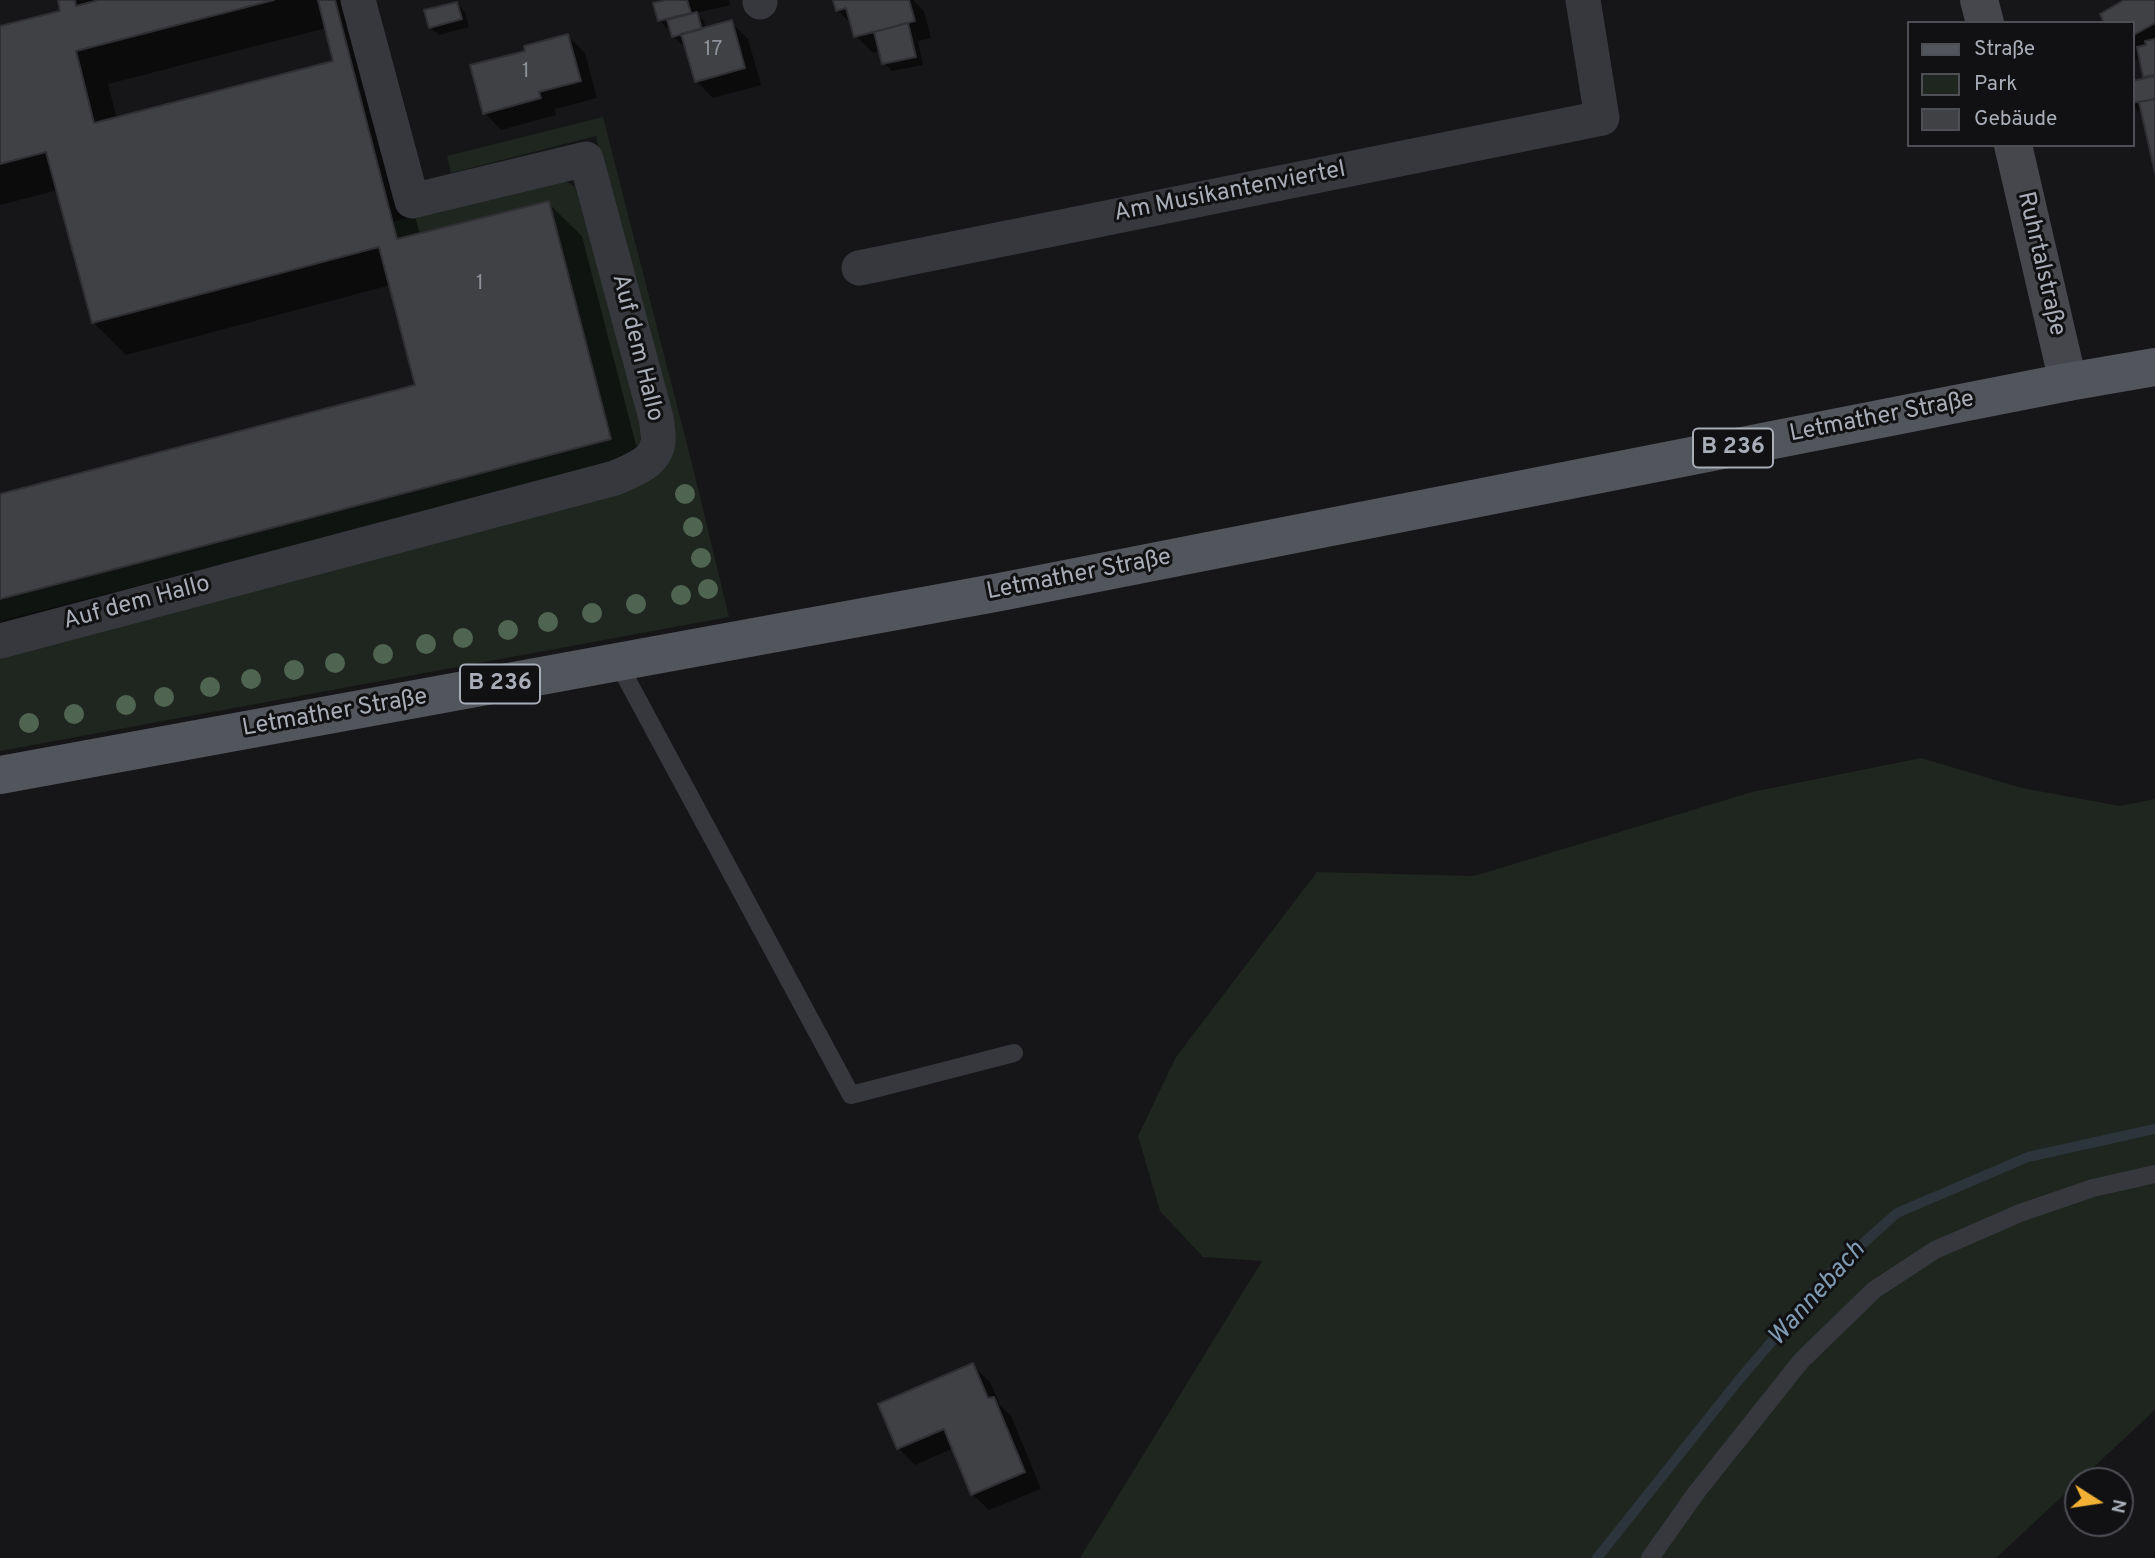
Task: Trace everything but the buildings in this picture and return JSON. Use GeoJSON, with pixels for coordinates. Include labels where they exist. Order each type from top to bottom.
{"type":"FeatureCollection","features":[{"type":"Feature","properties":{"kind":"main road"},"geometry":{"type":"LineString","coordinates":[[1979,0],[1984,21]]}},
{"type":"Feature","properties":{"kind":"main road","name":"Ruhrtalstraße"},"geometry":{"type":"LineString","coordinates":[[2013,147],[2068,382]]}},
{"type":"Feature","properties":{"kind":"main road","name":"Letmather Straße"},"geometry":{"type":"LineString","coordinates":[[0,775],[1013,589],[2155,367]]}},
{"type":"Feature","properties":{"kind":"street","name":"Auf dem Hallo"},"geometry":{"type":"LineString","coordinates":[[0,641],[615,478],[651,459],[658,441],[656,418],[586,159],[412,201],[358,0]]}},
{"type":"Feature","properties":{"kind":"street","name":"Am Musikantenviertel"},"geometry":{"type":"LineString","coordinates":[[859,268],[1602,118],[1583,0]]}},
{"type":"Feature","properties":{"kind":"lane"},"geometry":{"type":"LineString","coordinates":[[618,663],[851,1096],[1014,1053]]}},
{"type":"Feature","properties":{"kind":"lane"},"geometry":{"type":"LineString","coordinates":[[1650,1558],[1696,1493],[1801,1361],[1874,1290],[1935,1250],[2020,1213],[2093,1188],[2155,1174]]}},
{"type":"Feature","properties":{"kind":"green space"},"geometry":{"type":"Polygon","coordinates":[[[603,117],[729,617],[0,751],[0,655],[546,514],[672,437],[596,136],[451,173],[447,156],[603,117]]]}},
{"type":"Feature","properties":{"kind":"green space"},"geometry":{"type":"Polygon","coordinates":[[[551,178],[561,178],[575,187],[643,425],[639,444],[623,462],[0,621],[0,599],[611,439],[549,201],[397,239],[393,222],[551,178]]]}},
{"type":"Feature","properties":{"kind":"green space"},"geometry":{"type":"Polygon","coordinates":[[[1921,758],[2022,788],[2120,806],[2155,799],[2155,1410],[2094,1467],[2064,1467],[2064,1495],[1996,1558],[1080,1558],[1262,1261],[1203,1257],[1160,1211],[1138,1136],[1176,1057],[1317,872],[1474,876],[1752,792],[1921,758]]]}},
{"type":"Feature","properties":{"kind":"waterway","name":"Wannebach"},"geometry":{"type":"LineString","coordinates":[[1597,1558],[1738,1381],[1832,1271],[1897,1213],[2028,1157],[2155,1129]]}}]}
